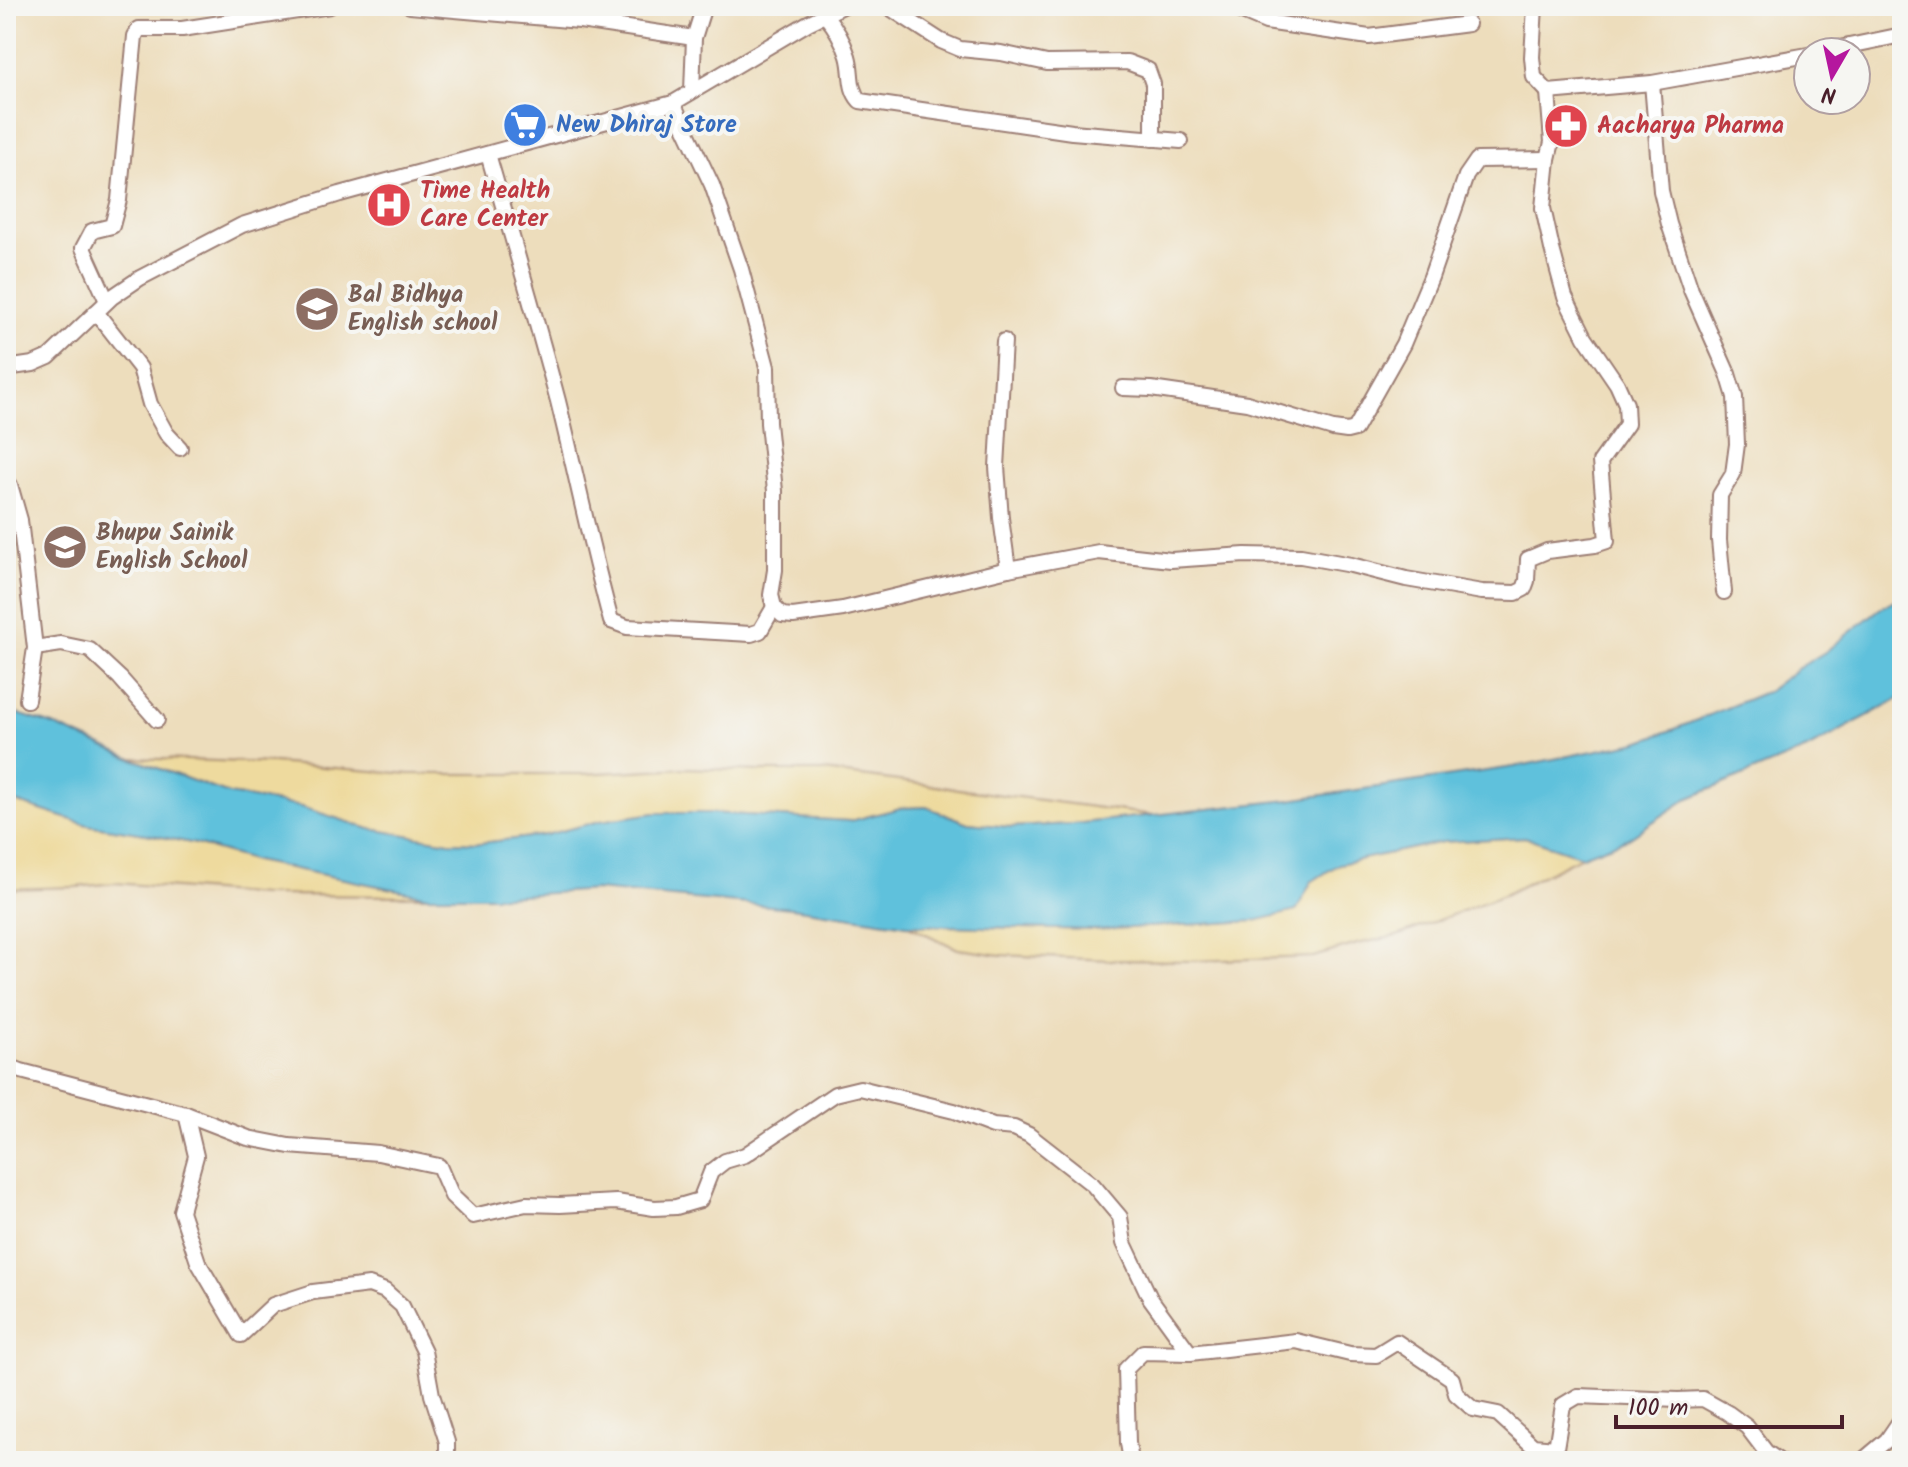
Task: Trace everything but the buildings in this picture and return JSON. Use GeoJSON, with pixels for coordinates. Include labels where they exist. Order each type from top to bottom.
{"type":"FeatureCollection","features":[{"type":"Feature","properties":{"kind":"street"},"geometry":{"type":"LineString","coordinates":[[180,448],[166,433],[150,404],[140,368],[102,306],[83,248],[92,231],[112,226],[119,200],[135,36],[139,29],[182,29],[330,6]]}},
{"type":"Feature","properties":{"kind":"street"},"geometry":{"type":"LineString","coordinates":[[410,6],[580,21],[694,38]]}},
{"type":"Feature","properties":{"kind":"street"},"geometry":{"type":"LineString","coordinates":[[692,91],[694,38],[704,6]]}},
{"type":"Feature","properties":{"kind":"street"},"geometry":{"type":"LineString","coordinates":[[6,368],[33,364],[49,357],[102,306],[140,278],[242,225],[328,198],[673,103],[843,6]]}},
{"type":"Feature","properties":{"kind":"street"},"geometry":{"type":"LineString","coordinates":[[887,6],[941,41],[960,49],[1001,53],[1047,63],[1127,62],[1148,70],[1153,84],[1153,139]]}},
{"type":"Feature","properties":{"kind":"street"},"geometry":{"type":"LineString","coordinates":[[1228,6],[1266,22],[1369,37],[1468,24]]}},
{"type":"Feature","properties":{"kind":"street"},"geometry":{"type":"LineString","coordinates":[[673,103],[712,185],[741,269],[767,367],[768,423],[775,491],[775,570],[771,595],[774,607],[782,615],[843,609],[1008,569],[1099,552],[1171,560],[1245,555],[1301,556],[1406,579],[1482,592],[1516,593],[1524,589],[1527,581],[1528,559],[1547,551],[1607,541],[1600,462],[1627,424],[1626,404],[1617,384],[1585,337],[1565,297],[1543,208],[1552,142],[1548,92],[1534,77],[1535,6]]}},
{"type":"Feature","properties":{"kind":"street"},"geometry":{"type":"LineString","coordinates":[[825,15],[841,35],[849,59],[852,89],[860,101],[1072,132],[1181,141]]}},
{"type":"Feature","properties":{"kind":"street"},"geometry":{"type":"LineString","coordinates":[[1872,41],[1902,35]]}},
{"type":"Feature","properties":{"kind":"street"},"geometry":{"type":"LineString","coordinates":[[1548,92],[1652,83],[1792,58]]}},
{"type":"Feature","properties":{"kind":"street"},"geometry":{"type":"LineString","coordinates":[[1652,83],[1661,191],[1669,224],[1735,397],[1737,444],[1733,474],[1720,495],[1719,540],[1724,592]]}},
{"type":"Feature","properties":{"kind":"street"},"geometry":{"type":"LineString","coordinates":[[488,154],[535,313],[611,621],[627,627],[751,634],[760,631],[774,607]]}},
{"type":"Feature","properties":{"kind":"street"},"geometry":{"type":"LineString","coordinates":[[1123,388],[1247,403],[1333,429],[1355,429],[1403,344],[1431,277],[1466,176],[1477,160],[1548,159]]}},
{"type":"Feature","properties":{"kind":"street"},"geometry":{"type":"LineString","coordinates":[[1004,341],[997,467],[1008,569]]}},
{"type":"Feature","properties":{"kind":"street"},"geometry":{"type":"LineString","coordinates":[[6,480],[20,520],[35,648],[27,700]]}},
{"type":"Feature","properties":{"kind":"street"},"geometry":{"type":"LineString","coordinates":[[35,648],[61,644],[90,650],[157,720]]}},
{"type":"Feature","properties":{"kind":"street"},"geometry":{"type":"LineString","coordinates":[[6,1065],[186,1114],[248,1138],[289,1146],[378,1153],[439,1166],[452,1196],[473,1216],[526,1204],[616,1202],[654,1208],[676,1207],[700,1200],[711,1172],[725,1161],[745,1155],[835,1094],[860,1088],[954,1111],[993,1126],[1014,1128],[1029,1135],[1093,1185],[1120,1217],[1124,1243],[1150,1298],[1190,1353]]}},
{"type":"Feature","properties":{"kind":"street"},"geometry":{"type":"LineString","coordinates":[[186,1114],[196,1156],[181,1211],[198,1262],[241,1335],[273,1305],[313,1292],[369,1285],[385,1291],[402,1306],[424,1351],[432,1395],[447,1442],[447,1461]]}},
{"type":"Feature","properties":{"kind":"street"},"geometry":{"type":"LineString","coordinates":[[1131,1461],[1126,1369],[1143,1352],[1190,1353],[1296,1341],[1350,1354],[1376,1355],[1397,1342],[1452,1379],[1456,1394],[1473,1409],[1498,1414],[1533,1446],[1556,1454],[1563,1405],[1578,1396],[1703,1399],[1747,1427],[1766,1452],[1779,1461]]}},
{"type":"Feature","properties":{"kind":"street"},"geometry":{"type":"LineString","coordinates":[[1862,1461],[1887,1440],[1902,1418]]}},
{"type":"Feature","properties":{"kind":"sand"},"geometry":{"type":"Polygon","coordinates":[[[130,758],[273,763],[410,774],[582,774],[686,768],[824,771],[1153,815],[1010,827],[968,823],[926,807],[901,808],[850,821],[655,813],[600,821],[546,835],[481,843],[449,842],[370,829],[301,807],[229,794],[130,758]]]}},
{"type":"Feature","properties":{"kind":"sand"},"geometry":{"type":"Polygon","coordinates":[[[6,799],[88,825],[196,844],[255,861],[428,896],[262,895],[115,883],[6,889],[6,799]]]}},
{"type":"Feature","properties":{"kind":"sand"},"geometry":{"type":"Polygon","coordinates":[[[1525,837],[1582,856],[1506,894],[1397,936],[1313,957],[1191,961],[1001,955],[958,949],[907,925],[1093,930],[1254,921],[1296,911],[1311,882],[1339,864],[1442,842],[1525,837]]]}},
{"type":"Feature","properties":{"kind":"water"},"geometry":{"type":"Polygon","coordinates":[[[1902,598],[1902,697],[1807,749],[1687,799],[1627,839],[1582,856],[1525,837],[1442,842],[1339,864],[1311,882],[1296,911],[1254,921],[1093,930],[907,925],[792,908],[596,890],[505,896],[428,896],[255,861],[196,844],[88,825],[6,799],[6,710],[53,725],[130,758],[229,794],[301,807],[370,829],[449,842],[481,843],[546,835],[600,821],[655,813],[850,821],[901,808],[926,807],[968,823],[1010,827],[1073,824],[1289,800],[1514,767],[1638,742],[1768,691],[1825,652],[1882,607],[1902,598]]]}},
{"type":"Feature","properties":{"kind":"place","name":"New Dhiraj Store"},"geometry":{"type":"Point","coordinates":[525,125]}},
{"type":"Feature","properties":{"kind":"place","name":"Aacharya Pharma"},"geometry":{"type":"Point","coordinates":[1566,126]}},
{"type":"Feature","properties":{"kind":"place","name":"Time Health Care Center"},"geometry":{"type":"Point","coordinates":[389,205]}},
{"type":"Feature","properties":{"kind":"place","name":"Bal Bidhya English school"},"geometry":{"type":"Point","coordinates":[317,309]}},
{"type":"Feature","properties":{"kind":"place","name":"Bhupu Sainik English School"},"geometry":{"type":"Point","coordinates":[65,547]}}]}
